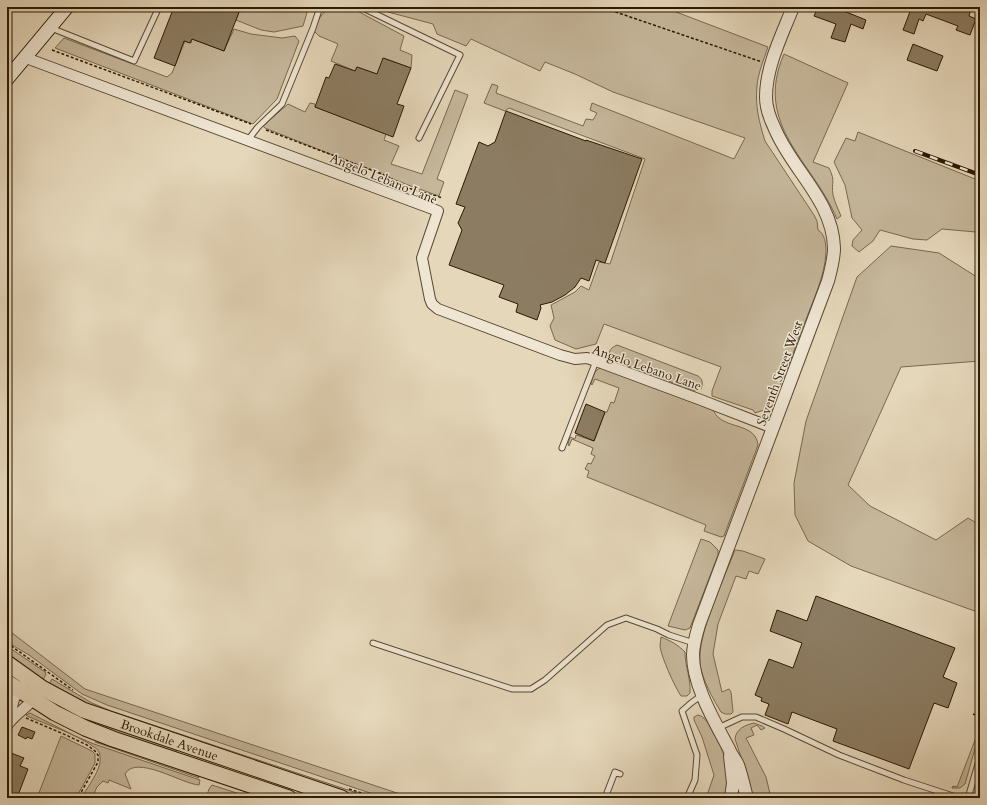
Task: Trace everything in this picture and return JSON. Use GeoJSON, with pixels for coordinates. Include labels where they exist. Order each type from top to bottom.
{"type":"FeatureCollection","features":[{"type":"Feature","properties":{"kind":"main road"},"geometry":{"type":"LineString","coordinates":[[7,79],[67,7]]}},
{"type":"Feature","properties":{"kind":"main road","name":"Brookdale Avenue"},"geometry":{"type":"LineString","coordinates":[[7,663],[18,684],[38,694],[55,713],[73,722],[113,739],[289,798]]}},
{"type":"Feature","properties":{"kind":"main road","name":"Brookdale Avenue"},"geometry":{"type":"LineString","coordinates":[[38,694],[73,697],[83,710],[151,734],[345,793]]}},
{"type":"Feature","properties":{"kind":"street","name":"Seventh Street West"},"geometry":{"type":"LineString","coordinates":[[747,798],[737,764],[729,751],[696,680],[693,664],[694,643],[699,625],[828,281],[833,263],[833,234],[823,206],[780,143],[768,112],[766,98],[769,74],[793,7]]}},
{"type":"Feature","properties":{"kind":"street","name":"Angelo Lebano Lane"},"geometry":{"type":"LineString","coordinates":[[26,58],[438,211],[422,258],[430,299],[435,307],[560,355],[575,359],[587,358],[596,361],[773,428]]}},
{"type":"Feature","properties":{"kind":"street"},"geometry":{"type":"LineString","coordinates":[[7,726],[18,684]]}},
{"type":"Feature","properties":{"kind":"street"},"geometry":{"type":"LineString","coordinates":[[7,726],[38,694]]}},
{"type":"Feature","properties":{"kind":"street","name":"Seventh Street West"},"geometry":{"type":"LineString","coordinates":[[729,751],[733,783],[732,798]]}},
{"type":"Feature","properties":{"kind":"lane"},"geometry":{"type":"LineString","coordinates":[[51,28],[134,61],[159,7]]}},
{"type":"Feature","properties":{"kind":"lane"},"geometry":{"type":"LineString","coordinates":[[248,140],[258,127],[282,104],[320,7]]}},
{"type":"Feature","properties":{"kind":"lane"},"geometry":{"type":"LineString","coordinates":[[361,7],[460,55],[419,138]]}},
{"type":"Feature","properties":{"kind":"lane"},"geometry":{"type":"LineString","coordinates":[[562,448],[596,361]]}},
{"type":"Feature","properties":{"kind":"lane"},"geometry":{"type":"LineString","coordinates":[[373,643],[512,689],[532,689],[545,680],[607,624],[626,618],[694,643]]}},
{"type":"Feature","properties":{"kind":"lane"},"geometry":{"type":"LineString","coordinates":[[687,798],[695,780],[697,755],[682,711],[702,695]]}},
{"type":"Feature","properties":{"kind":"lane"},"geometry":{"type":"LineString","coordinates":[[718,728],[742,717],[756,718],[784,729],[844,757],[904,780],[959,798]]}},
{"type":"Feature","properties":{"kind":"lane"},"geometry":{"type":"LineString","coordinates":[[968,798],[980,757]]}},
{"type":"Feature","properties":{"kind":"lane"},"geometry":{"type":"LineString","coordinates":[[605,798],[615,772],[620,774]]}},
{"type":"Feature","properties":{"kind":"path"},"geometry":{"type":"LineString","coordinates":[[601,7],[764,62]]}},
{"type":"Feature","properties":{"kind":"path"},"geometry":{"type":"LineString","coordinates":[[52,50],[385,175],[408,188],[443,198]]}},
{"type":"Feature","properties":{"kind":"path"},"geometry":{"type":"LineString","coordinates":[[7,643],[73,697]]}},
{"type":"Feature","properties":{"kind":"path"},"geometry":{"type":"LineString","coordinates":[[20,711],[26,718],[66,735],[95,750],[98,755],[98,762],[78,798]]}},
{"type":"Feature","properties":{"kind":"path"},"geometry":{"type":"LineString","coordinates":[[973,714],[980,717]]}},
{"type":"Feature","properties":{"kind":"path"},"geometry":{"type":"LineString","coordinates":[[345,793],[378,798]]}},
{"type":"Feature","properties":{"kind":"shaded area"},"geometry":{"type":"Polygon","coordinates":[[[241,7],[308,7],[308,9],[303,26],[274,32],[261,30],[236,20],[241,7]]]}},
{"type":"Feature","properties":{"kind":"shaded area"},"geometry":{"type":"Polygon","coordinates":[[[331,7],[350,7],[404,36],[400,50],[412,55],[411,68],[384,58],[377,74],[357,67],[355,71],[331,61],[338,44],[319,36],[314,31],[320,17],[331,7]]]}},
{"type":"Feature","properties":{"kind":"shaded area"},"geometry":{"type":"Polygon","coordinates":[[[376,7],[663,7],[768,47],[761,66],[757,93],[758,114],[765,141],[814,215],[817,221],[818,230],[825,240],[826,246],[825,261],[818,289],[784,377],[769,407],[755,413],[753,410],[712,396],[712,391],[721,367],[604,324],[596,344],[576,349],[555,340],[550,326],[554,318],[551,305],[575,292],[581,286],[589,290],[599,262],[610,264],[645,159],[509,108],[505,111],[484,103],[492,84],[498,86],[496,93],[583,126],[586,119],[593,120],[597,113],[590,110],[592,103],[734,159],[745,138],[613,92],[545,62],[540,71],[471,39],[466,46],[437,34],[433,24],[388,12],[376,7]]]}},
{"type":"Feature","properties":{"kind":"shaded area"},"geometry":{"type":"Polygon","coordinates":[[[234,29],[251,34],[282,38],[295,36],[299,41],[277,99],[253,124],[55,48],[64,38],[167,77],[172,73],[185,41],[191,43],[192,39],[224,51],[234,29]]]}},
{"type":"Feature","properties":{"kind":"shaded area"},"geometry":{"type":"Polygon","coordinates":[[[784,54],[848,83],[813,162],[829,168],[833,179],[833,195],[841,216],[837,219],[814,178],[790,141],[781,122],[776,101],[776,79],[784,54]]]}},
{"type":"Feature","properties":{"kind":"shaded area"},"geometry":{"type":"Polygon","coordinates":[[[455,90],[468,95],[437,179],[444,182],[439,196],[408,185],[263,126],[288,104],[305,112],[310,103],[315,104],[315,107],[386,134],[384,140],[399,146],[391,164],[422,174],[455,90]]]}},
{"type":"Feature","properties":{"kind":"shaded area"},"geometry":{"type":"Polygon","coordinates":[[[858,132],[980,181],[980,224],[976,232],[942,229],[927,240],[913,239],[880,230],[873,241],[859,252],[852,246],[853,240],[862,230],[852,218],[845,185],[834,162],[846,138],[855,141],[858,132]]]}},
{"type":"Feature","properties":{"kind":"shaded area"},"geometry":{"type":"Polygon","coordinates":[[[891,246],[939,253],[980,279],[980,361],[901,367],[848,485],[870,506],[936,540],[968,518],[980,525],[980,613],[851,566],[808,541],[795,515],[794,483],[806,421],[857,277],[891,246]]]}},
{"type":"Feature","properties":{"kind":"shaded area"},"geometry":{"type":"Polygon","coordinates":[[[617,345],[698,376],[702,382],[701,389],[695,391],[612,360],[609,357],[610,351],[617,345]]]}},
{"type":"Feature","properties":{"kind":"shaded area"},"geometry":{"type":"Polygon","coordinates":[[[601,368],[713,410],[719,418],[724,421],[748,430],[753,434],[758,445],[724,536],[721,537],[704,531],[706,525],[587,477],[589,471],[585,469],[588,463],[591,464],[595,456],[591,454],[593,448],[572,439],[569,446],[568,444],[570,437],[575,439],[576,435],[594,441],[605,412],[607,412],[611,402],[614,403],[619,388],[595,379],[592,385],[591,384],[595,372],[601,368]]]}},
{"type":"Feature","properties":{"kind":"shaded area"},"geometry":{"type":"Polygon","coordinates":[[[701,539],[710,542],[718,550],[718,555],[690,628],[685,630],[668,626],[701,539]]]}},
{"type":"Feature","properties":{"kind":"shaded area"},"geometry":{"type":"Polygon","coordinates":[[[735,550],[743,551],[765,559],[758,574],[749,571],[746,579],[736,576],[718,624],[713,654],[722,692],[729,689],[731,692],[733,712],[731,714],[725,714],[721,712],[705,682],[700,664],[700,652],[712,607],[735,550]]]}},
{"type":"Feature","properties":{"kind":"shaded area"},"geometry":{"type":"Polygon","coordinates":[[[7,629],[85,689],[412,798],[385,798],[107,705],[82,694],[29,655],[7,642],[7,629]]]}},
{"type":"Feature","properties":{"kind":"shaded area"},"geometry":{"type":"Polygon","coordinates":[[[661,637],[674,643],[685,652],[690,688],[690,693],[687,696],[681,696],[675,686],[661,651],[661,637]]]}},
{"type":"Feature","properties":{"kind":"shaded area"},"geometry":{"type":"Polygon","coordinates":[[[7,646],[45,672],[46,674],[43,680],[7,656],[7,646]]]}},
{"type":"Feature","properties":{"kind":"shaded area"},"geometry":{"type":"Polygon","coordinates":[[[52,679],[92,703],[111,711],[372,798],[358,798],[115,717],[49,684],[52,679]]]}},
{"type":"Feature","properties":{"kind":"shaded area"},"geometry":{"type":"Polygon","coordinates":[[[30,713],[94,744],[200,780],[199,785],[149,768],[139,767],[131,769],[125,774],[131,789],[109,780],[108,783],[103,781],[97,787],[92,798],[81,798],[99,767],[100,754],[87,742],[26,715],[30,713]]]}},
{"type":"Feature","properties":{"kind":"shaded area"},"geometry":{"type":"Polygon","coordinates":[[[698,715],[703,717],[713,730],[727,764],[727,798],[706,798],[714,775],[702,737],[694,720],[694,717],[698,715]]]}},
{"type":"Feature","properties":{"kind":"shaded area"},"geometry":{"type":"Polygon","coordinates":[[[754,723],[765,728],[761,730],[757,725],[751,728],[754,735],[746,738],[766,777],[771,798],[752,798],[746,772],[735,739],[739,730],[754,723]]]}},
{"type":"Feature","properties":{"kind":"shaded area"},"geometry":{"type":"Polygon","coordinates":[[[107,724],[177,748],[175,755],[105,731],[107,724]]]}},
{"type":"Feature","properties":{"kind":"shaded area"},"geometry":{"type":"Polygon","coordinates":[[[979,730],[980,731],[965,784],[960,788],[952,788],[953,786],[957,787],[979,730]]]}},
{"type":"Feature","properties":{"kind":"shaded area"},"geometry":{"type":"Polygon","coordinates":[[[61,736],[92,751],[95,754],[95,763],[76,798],[37,798],[61,736]]]}},
{"type":"Feature","properties":{"kind":"shaded area"},"geometry":{"type":"Polygon","coordinates":[[[95,742],[122,748],[196,773],[199,778],[95,742]]]}},
{"type":"Feature","properties":{"kind":"shaded area"},"geometry":{"type":"Polygon","coordinates":[[[212,785],[252,798],[206,798],[212,785]]]}},
{"type":"Feature","properties":{"kind":"building"},"geometry":{"type":"Polygon","coordinates":[[[174,7],[241,7],[224,51],[192,39],[190,43],[184,41],[175,66],[154,58],[174,7]]]}},
{"type":"Feature","properties":{"kind":"building"},"geometry":{"type":"Polygon","coordinates":[[[818,7],[834,7],[866,20],[863,29],[851,24],[845,42],[831,38],[836,24],[814,16],[818,7]]]}},
{"type":"Feature","properties":{"kind":"building"},"geometry":{"type":"Polygon","coordinates":[[[909,7],[965,7],[971,9],[969,16],[976,19],[970,35],[956,30],[958,26],[926,14],[923,21],[919,19],[914,34],[903,30],[911,9],[909,7]]]}},
{"type":"Feature","properties":{"kind":"building"},"geometry":{"type":"Polygon","coordinates":[[[913,44],[943,56],[937,71],[907,60],[913,44]]]}},
{"type":"Feature","properties":{"kind":"building"},"geometry":{"type":"Polygon","coordinates":[[[383,58],[411,68],[397,104],[404,106],[393,137],[315,107],[326,77],[329,78],[335,64],[355,71],[357,67],[377,74],[383,58]]]}},
{"type":"Feature","properties":{"kind":"building"},"geometry":{"type":"Polygon","coordinates":[[[506,111],[586,141],[642,159],[605,263],[596,260],[589,281],[581,278],[575,287],[565,295],[552,302],[540,305],[541,308],[537,320],[516,312],[518,304],[499,297],[504,285],[449,265],[462,230],[458,223],[465,207],[456,204],[479,142],[488,146],[495,142],[506,111]]]}},
{"type":"Feature","properties":{"kind":"building"},"geometry":{"type":"Polygon","coordinates":[[[586,404],[605,412],[594,441],[575,433],[586,404]]]}},
{"type":"Feature","properties":{"kind":"building"},"geometry":{"type":"Polygon","coordinates":[[[816,596],[955,648],[943,677],[957,683],[948,708],[934,703],[909,769],[833,741],[837,729],[792,712],[788,724],[765,715],[769,704],[761,701],[762,698],[755,695],[769,659],[793,668],[802,643],[770,631],[777,610],[807,621],[816,596]]]}},
{"type":"Feature","properties":{"kind":"building"},"geometry":{"type":"Polygon","coordinates":[[[22,727],[35,732],[32,739],[27,737],[26,739],[18,735],[22,727]]]}},
{"type":"Feature","properties":{"kind":"building"},"geometry":{"type":"Polygon","coordinates":[[[11,753],[24,758],[20,766],[28,769],[17,798],[7,798],[7,774],[12,760],[9,759],[11,753]]]}},
{"type":"Feature","properties":{"kind":"railway"},"geometry":{"type":"LineString","coordinates":[[915,151],[980,175]]}}]}
